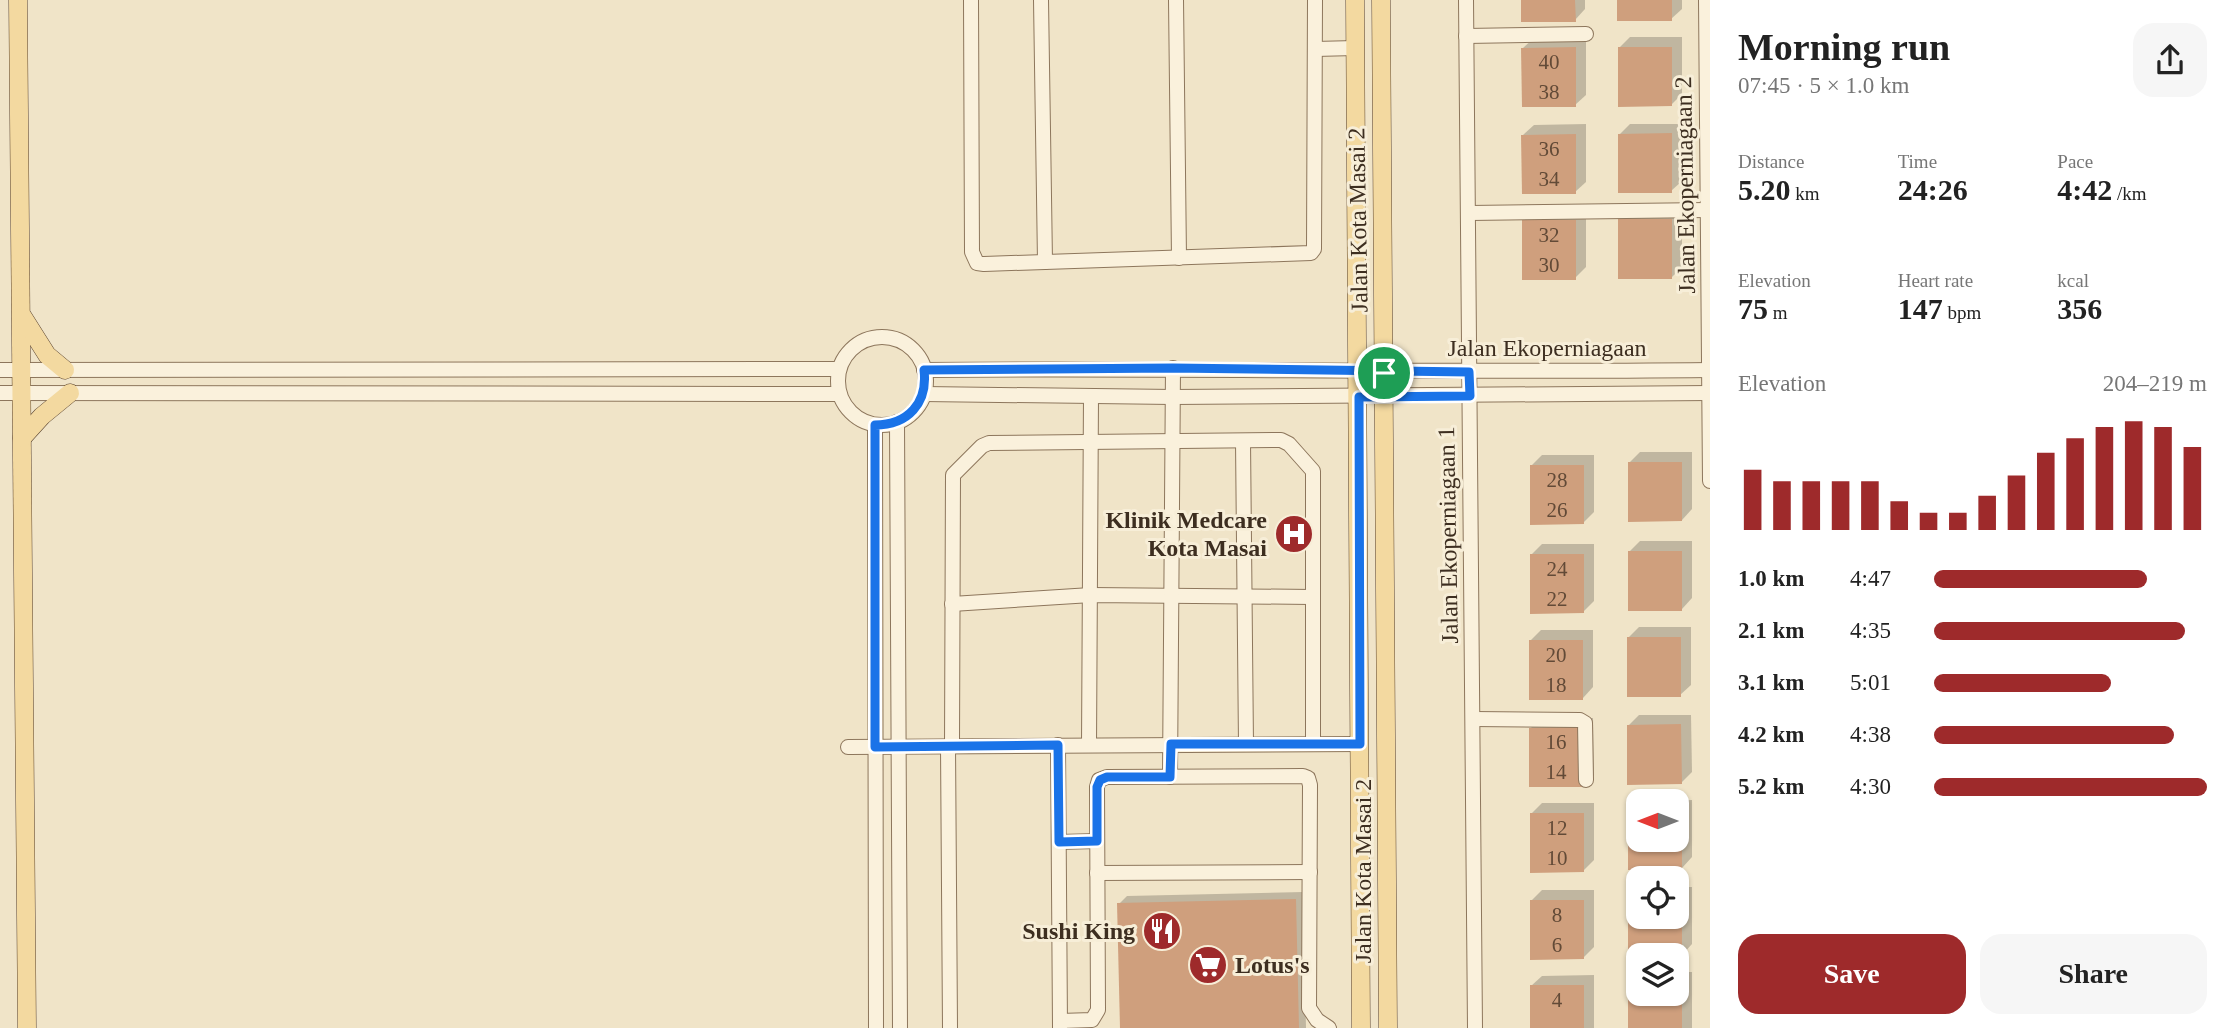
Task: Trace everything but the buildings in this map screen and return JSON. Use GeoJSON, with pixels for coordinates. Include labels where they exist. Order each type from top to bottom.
{"type":"FeatureCollection","features":[{"type":"Feature","properties":{"kind":"main road"},"geometry":{"type":"LineString","coordinates":[[18,0],[27,1028]]}},
{"type":"Feature","properties":{"kind":"main road","name":"Jalan Kota Masai 2"},"geometry":{"type":"LineString","coordinates":[[1355,0],[1361,1028]]}},
{"type":"Feature","properties":{"kind":"main road","name":"Jalan Kota Masai 2"},"geometry":{"type":"LineString","coordinates":[[1381,0],[1388,1028]]}},
{"type":"Feature","properties":{"kind":"main road"},"geometry":{"type":"LineString","coordinates":[[22,314],[47,355],[65,370]]}},
{"type":"Feature","properties":{"kind":"main road"},"geometry":{"type":"LineString","coordinates":[[23,438],[42,416],[70,393]]}},
{"type":"Feature","properties":{"kind":"street"},"geometry":{"type":"LineString","coordinates":[[971,0],[973,258],[984,264],[1306,255],[1314,249],[1315,0]]}},
{"type":"Feature","properties":{"kind":"street"},"geometry":{"type":"LineString","coordinates":[[1041,0],[1045,262]]}},
{"type":"Feature","properties":{"kind":"street"},"geometry":{"type":"LineString","coordinates":[[1176,0],[1179,258]]}},
{"type":"Feature","properties":{"kind":"street","name":"Jalan Ekoperniagaan 1"},"geometry":{"type":"LineString","coordinates":[[1466,0],[1470,213],[1475,1028]]}},
{"type":"Feature","properties":{"kind":"street","name":"Jalan Ekoperniagaan 2"},"geometry":{"type":"LineString","coordinates":[[1706,0],[1710,481]]}},
{"type":"Feature","properties":{"kind":"street"},"geometry":{"type":"LineString","coordinates":[[1466,36],[1586,34]]}},
{"type":"Feature","properties":{"kind":"street"},"geometry":{"type":"LineString","coordinates":[[1315,49],[1355,48]]}},
{"type":"Feature","properties":{"kind":"street"},"geometry":{"type":"LineString","coordinates":[[1470,213],[1707,210]]}},
{"type":"Feature","properties":{"kind":"street"},"geometry":{"type":"LineString","coordinates":[[882,337],[896,339],[909,346],[918,356],[924,370],[924,394],[918,406],[897,422],[875,425],[859,419],[847,408],[839,394],[839,369],[855,346],[882,337]]}},
{"type":"Feature","properties":{"kind":"street"},"geometry":{"type":"LineString","coordinates":[[1170,777],[1173,368]]}},
{"type":"Feature","properties":{"kind":"street","name":"Jalan Ekoperniagaan"},"geometry":{"type":"LineString","coordinates":[[924,370],[1173,368],[1384,373],[1709,370]]}},
{"type":"Feature","properties":{"kind":"street"},"geometry":{"type":"LineString","coordinates":[[0,370],[839,369]]}},
{"type":"Feature","properties":{"kind":"street"},"geometry":{"type":"LineString","coordinates":[[0,393],[839,394]]}},
{"type":"Feature","properties":{"kind":"street","name":"Jalan Ekoperniagaan"},"geometry":{"type":"LineString","coordinates":[[924,394],[1384,397],[1709,393]]}},
{"type":"Feature","properties":{"kind":"street"},"geometry":{"type":"LineString","coordinates":[[1089,745],[1091,396]]}},
{"type":"Feature","properties":{"kind":"street"},"geometry":{"type":"LineString","coordinates":[[897,422],[900,1028]]}},
{"type":"Feature","properties":{"kind":"street"},"geometry":{"type":"LineString","coordinates":[[875,425],[876,1028]]}},
{"type":"Feature","properties":{"kind":"street"},"geometry":{"type":"LineString","coordinates":[[1243,441],[1246,744]]}},
{"type":"Feature","properties":{"kind":"street"},"geometry":{"type":"LineString","coordinates":[[950,1028],[954,472],[987,443],[1284,441],[1313,471],[1313,743]]}},
{"type":"Feature","properties":{"kind":"street"},"geometry":{"type":"LineString","coordinates":[[953,604],[1091,595],[1312,597]]}},
{"type":"Feature","properties":{"kind":"street"},"geometry":{"type":"LineString","coordinates":[[1472,719],[1580,720],[1585,723],[1586,780]]}},
{"type":"Feature","properties":{"kind":"street"},"geometry":{"type":"LineString","coordinates":[[848,747],[1360,744]]}},
{"type":"Feature","properties":{"kind":"street"},"geometry":{"type":"LineString","coordinates":[[1058,745],[1060,1024],[1088,1021],[1097,1014],[1097,787],[1100,780],[1107,777],[1306,777],[1310,785],[1309,1008],[1324,1026]]}},
{"type":"Feature","properties":{"kind":"street"},"geometry":{"type":"LineString","coordinates":[[1059,842],[1097,841]]}},
{"type":"Feature","properties":{"kind":"street"},"geometry":{"type":"LineString","coordinates":[[1097,873],[1310,872]]}},
{"type":"Feature","properties":{"kind":"place","name":"Klinik Medcare Kota Masai"},"geometry":{"type":"Point","coordinates":[1294,534]}},
{"type":"Feature","properties":{"kind":"place","name":"Sushi King"},"geometry":{"type":"Point","coordinates":[1162,931]}},
{"type":"Feature","properties":{"kind":"place","name":"Lotus's"},"geometry":{"type":"Point","coordinates":[1208,965]}},
{"type":"Feature","properties":{"kind":"route"},"geometry":{"type":"LineString","coordinates":[[1173,368],[1384,373],[1469,372],[1470,396],[1359,397],[1360,744],[1171,744],[1170,777],[1107,777],[1097,783],[1097,841],[1059,842],[1058,745],[875,747],[875,425],[897,422],[909,416],[918,406],[924,394],[924,370],[1173,368]]}}]}
